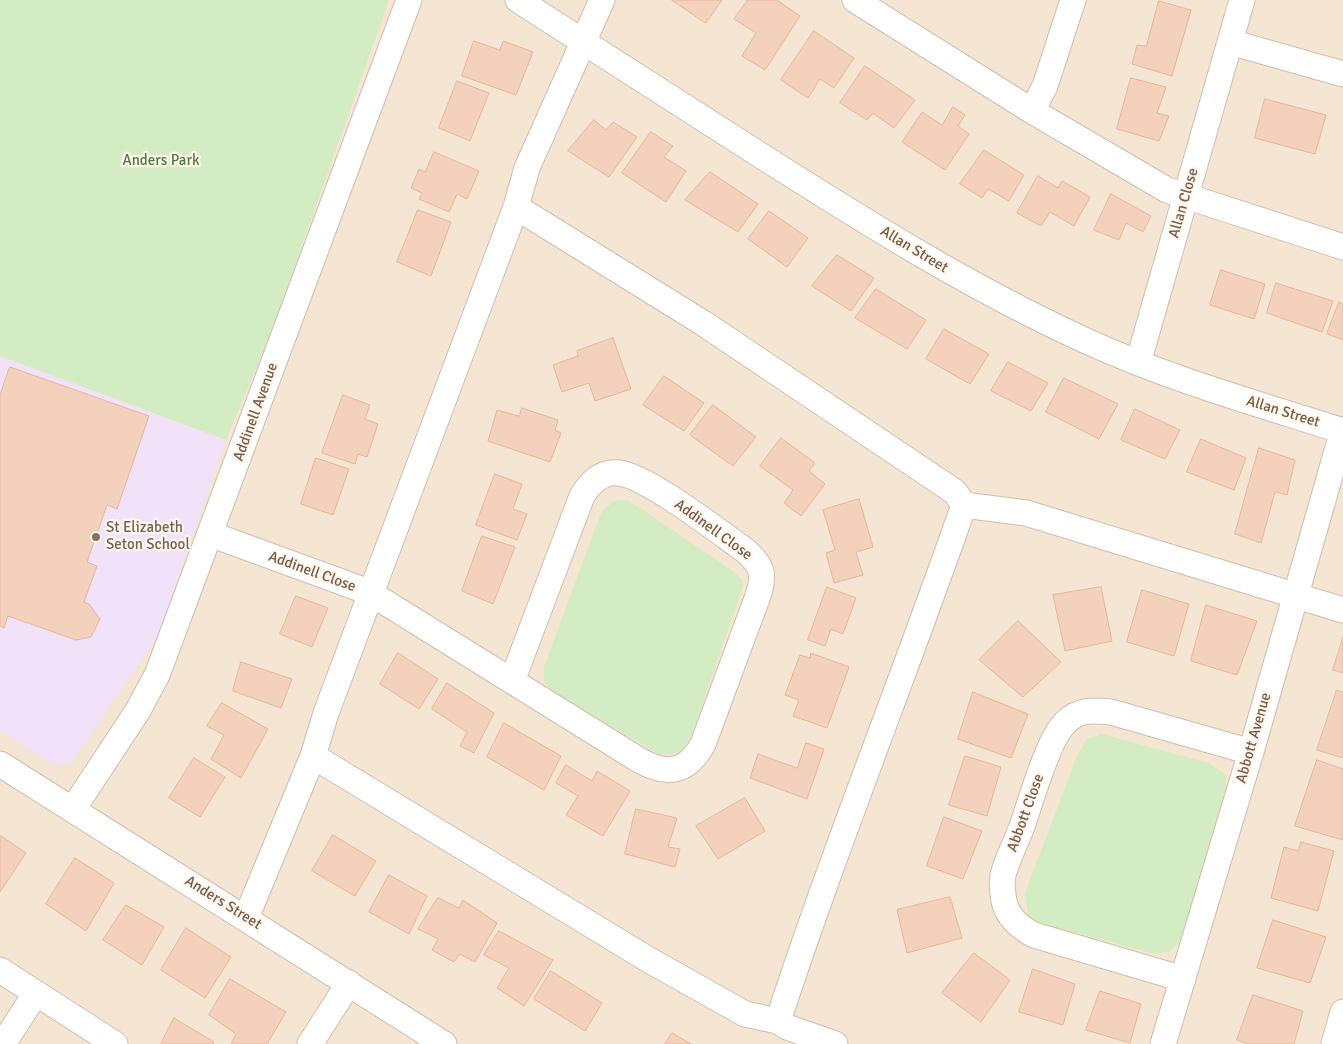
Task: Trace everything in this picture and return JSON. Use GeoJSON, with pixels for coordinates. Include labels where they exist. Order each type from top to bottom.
{"type":"FeatureCollection","features":[{"type":"Feature","properties":{"kind":"street","name":"Addinell Avenue"},"geometry":{"type":"LineString","coordinates":[[73,809],[137,712],[157,675],[409,0]]}},
{"type":"Feature","properties":{"kind":"street","name":"Allan Street"},"geometry":{"type":"LineString","coordinates":[[518,0],[846,210],[982,290],[1082,339],[1138,363],[1200,386],[1343,430]]}},
{"type":"Feature","properties":{"kind":"street"},"geometry":{"type":"LineString","coordinates":[[246,918],[313,756],[326,713],[516,207],[527,168],[582,41],[602,0]]}},
{"type":"Feature","properties":{"kind":"street"},"geometry":{"type":"LineString","coordinates":[[855,0],[1032,111],[1167,190],[1343,247]]}},
{"type":"Feature","properties":{"kind":"street"},"geometry":{"type":"LineString","coordinates":[[1032,111],[1045,86],[1073,0]]}},
{"type":"Feature","properties":{"kind":"street","name":"Allan Close"},"geometry":{"type":"LineString","coordinates":[[1138,363],[1242,0]]}},
{"type":"Feature","properties":{"kind":"street"},"geometry":{"type":"LineString","coordinates":[[1230,42],[1343,74]]}},
{"type":"Feature","properties":{"kind":"street"},"geometry":{"type":"LineString","coordinates":[[516,207],[712,328],[955,492],[964,505],[1026,513],[1343,610]]}},
{"type":"Feature","properties":{"kind":"street","name":"Abbott Avenue"},"geometry":{"type":"LineString","coordinates":[[1163,1044],[1251,752],[1294,596],[1343,430]]}},
{"type":"Feature","properties":{"kind":"street","name":"Addinell Close"},"geometry":{"type":"LineString","coordinates":[[210,534],[371,594],[512,681],[650,766],[670,771],[678,769],[696,756],[703,744],[759,593],[762,571],[746,551],[642,481],[617,472],[598,478],[588,485],[582,496],[512,681]]}},
{"type":"Feature","properties":{"kind":"street"},"geometry":{"type":"LineString","coordinates":[[778,1020],[812,918],[916,641],[964,505]]}},
{"type":"Feature","properties":{"kind":"street","name":"Abbott Close"},"geometry":{"type":"LineString","coordinates":[[1183,979],[1034,935],[1022,929],[1011,918],[1004,905],[1004,875],[1052,743],[1062,727],[1074,716],[1084,711],[1111,712],[1251,752]]}},
{"type":"Feature","properties":{"kind":"street"},"geometry":{"type":"LineString","coordinates":[[313,756],[649,960],[745,1014],[778,1020],[787,1027],[835,1044]]}},
{"type":"Feature","properties":{"kind":"street","name":"Anders Street"},"geometry":{"type":"LineString","coordinates":[[0,764],[444,1044]]}},
{"type":"Feature","properties":{"kind":"street"},"geometry":{"type":"LineString","coordinates":[[0,970],[116,1044]]}},
{"type":"Feature","properties":{"kind":"street"},"geometry":{"type":"LineString","coordinates":[[310,1044],[349,983]]}},
{"type":"Feature","properties":{"kind":"street"},"geometry":{"type":"LineString","coordinates":[[3,1044],[36,993]]}},
{"type":"Feature","properties":{"kind":"street"},"geometry":{"type":"LineString","coordinates":[[1334,1044],[1343,1012]]}},
{"type":"Feature","properties":{"kind":"shaded area"},"geometry":{"type":"Polygon","coordinates":[[[0,0],[1343,0],[1343,1044],[0,1044],[0,0]]]}},
{"type":"Feature","properties":{"kind":"shaded area","name":"St Elizabeth Seton School"},"geometry":{"type":"Polygon","coordinates":[[[0,356],[226,440],[159,634],[72,762],[55,765],[0,731],[0,356]]]}},
{"type":"Feature","properties":{"kind":"green space","name":"Anders Park"},"geometry":{"type":"Polygon","coordinates":[[[0,0],[389,0],[271,333],[226,440],[0,356],[0,0]]]}},
{"type":"Feature","properties":{"kind":"green space"},"geometry":{"type":"Polygon","coordinates":[[[628,500],[733,571],[743,581],[742,589],[691,737],[680,754],[658,754],[555,693],[544,682],[544,667],[601,513],[613,501],[628,500]]]}},
{"type":"Feature","properties":{"kind":"green space"},"geometry":{"type":"Polygon","coordinates":[[[1101,734],[1209,763],[1226,775],[1226,794],[1183,940],[1169,952],[1151,953],[1042,924],[1028,917],[1025,893],[1077,756],[1086,740],[1101,734]]]}},
{"type":"Feature","properties":{"kind":"building"},"geometry":{"type":"Polygon","coordinates":[[[672,0],[722,0],[706,23],[672,0]]]}},
{"type":"Feature","properties":{"kind":"building"},"geometry":{"type":"Polygon","coordinates":[[[748,0],[777,0],[800,16],[765,70],[742,56],[756,33],[734,19],[748,0]]]}},
{"type":"Feature","properties":{"kind":"building"},"geometry":{"type":"Polygon","coordinates":[[[1159,1],[1191,10],[1172,76],[1132,64],[1137,45],[1146,46],[1159,1]]]}},
{"type":"Feature","properties":{"kind":"building"},"geometry":{"type":"Polygon","coordinates":[[[814,31],[854,58],[834,88],[820,79],[808,98],[781,80],[814,31]]]}},
{"type":"Feature","properties":{"kind":"building"},"geometry":{"type":"Polygon","coordinates":[[[474,41],[500,50],[503,41],[533,52],[516,95],[462,76],[474,41]]]}},
{"type":"Feature","properties":{"kind":"building"},"geometry":{"type":"Polygon","coordinates":[[[865,66],[915,100],[894,128],[873,113],[867,120],[840,103],[865,66]]]}},
{"type":"Feature","properties":{"kind":"building"},"geometry":{"type":"Polygon","coordinates":[[[1131,78],[1166,87],[1157,113],[1169,116],[1159,141],[1117,129],[1131,78]]]}},
{"type":"Feature","properties":{"kind":"building"},"geometry":{"type":"Polygon","coordinates":[[[457,81],[489,93],[470,141],[439,128],[457,81]]]}},
{"type":"Feature","properties":{"kind":"building"},"geometry":{"type":"Polygon","coordinates":[[[1265,99],[1326,115],[1315,154],[1255,138],[1265,99]]]}},
{"type":"Feature","properties":{"kind":"building"},"geometry":{"type":"Polygon","coordinates":[[[953,107],[965,115],[958,126],[969,134],[945,170],[902,142],[922,112],[942,125],[953,107]]]}},
{"type":"Feature","properties":{"kind":"building"},"geometry":{"type":"Polygon","coordinates":[[[594,120],[606,130],[613,122],[637,137],[609,177],[568,151],[594,120]]]}},
{"type":"Feature","properties":{"kind":"building"},"geometry":{"type":"Polygon","coordinates":[[[651,132],[673,146],[664,157],[686,171],[666,202],[622,173],[651,132]]]}},
{"type":"Feature","properties":{"kind":"building"},"geometry":{"type":"Polygon","coordinates":[[[984,150],[1024,175],[1009,201],[988,189],[982,198],[960,184],[984,150]]]}},
{"type":"Feature","properties":{"kind":"building"},"geometry":{"type":"Polygon","coordinates":[[[434,152],[479,171],[467,199],[457,194],[449,212],[419,199],[422,193],[411,188],[419,169],[425,172],[434,152]]]}},
{"type":"Feature","properties":{"kind":"building"},"geometry":{"type":"Polygon","coordinates":[[[710,172],[758,204],[738,232],[685,200],[710,172]]]}},
{"type":"Feature","properties":{"kind":"building"},"geometry":{"type":"Polygon","coordinates":[[[1038,176],[1058,188],[1062,181],[1090,197],[1074,226],[1050,212],[1041,226],[1017,213],[1038,176]]]}},
{"type":"Feature","properties":{"kind":"building"},"geometry":{"type":"Polygon","coordinates":[[[1111,194],[1151,216],[1143,232],[1126,223],[1119,240],[1094,230],[1111,194]]]}},
{"type":"Feature","properties":{"kind":"building"},"geometry":{"type":"Polygon","coordinates":[[[418,210],[451,222],[431,276],[397,262],[418,210]]]}},
{"type":"Feature","properties":{"kind":"building"},"geometry":{"type":"Polygon","coordinates":[[[769,211],[808,238],[787,267],[748,239],[769,211]]]}},
{"type":"Feature","properties":{"kind":"building"},"geometry":{"type":"Polygon","coordinates":[[[837,255],[874,278],[851,311],[812,286],[837,255]]]}},
{"type":"Feature","properties":{"kind":"building"},"geometry":{"type":"Polygon","coordinates":[[[1221,270],[1265,284],[1254,319],[1210,305],[1221,270]]]}},
{"type":"Feature","properties":{"kind":"building"},"geometry":{"type":"Polygon","coordinates":[[[1276,283],[1333,301],[1322,332],[1267,313],[1276,283]]]}},
{"type":"Feature","properties":{"kind":"building"},"geometry":{"type":"Polygon","coordinates":[[[876,289],[926,320],[907,349],[855,318],[876,289]]]}},
{"type":"Feature","properties":{"kind":"building"},"geometry":{"type":"Polygon","coordinates":[[[1339,302],[1343,304],[1343,340],[1327,334],[1339,302]]]}},
{"type":"Feature","properties":{"kind":"building"},"geometry":{"type":"Polygon","coordinates":[[[944,329],[989,354],[970,384],[926,359],[944,329]]]}},
{"type":"Feature","properties":{"kind":"building"},"geometry":{"type":"Polygon","coordinates":[[[613,338],[631,389],[595,401],[589,383],[562,392],[553,365],[578,356],[577,351],[613,338]]]}},
{"type":"Feature","properties":{"kind":"building"},"geometry":{"type":"Polygon","coordinates":[[[1008,362],[1048,383],[1031,411],[991,391],[1008,362]]]}},
{"type":"Feature","properties":{"kind":"building"},"geometry":{"type":"Polygon","coordinates":[[[10,367],[149,416],[117,509],[107,505],[87,562],[97,566],[84,602],[89,604],[100,619],[91,637],[76,640],[8,616],[4,628],[0,626],[0,395],[10,367]]]}},
{"type":"Feature","properties":{"kind":"building"},"geometry":{"type":"Polygon","coordinates":[[[664,376],[704,403],[684,431],[643,405],[664,376]]]}},
{"type":"Feature","properties":{"kind":"building"},"geometry":{"type":"Polygon","coordinates":[[[1064,378],[1118,404],[1099,439],[1046,412],[1064,378]]]}},
{"type":"Feature","properties":{"kind":"building"},"geometry":{"type":"Polygon","coordinates":[[[343,395],[370,405],[365,419],[378,424],[367,457],[358,454],[355,464],[322,453],[343,395]]]}},
{"type":"Feature","properties":{"kind":"building"},"geometry":{"type":"Polygon","coordinates":[[[713,405],[756,437],[733,466],[690,435],[713,405]]]}},
{"type":"Feature","properties":{"kind":"building"},"geometry":{"type":"Polygon","coordinates":[[[522,408],[558,420],[555,430],[561,433],[550,462],[488,441],[497,410],[519,416],[522,408]]]}},
{"type":"Feature","properties":{"kind":"building"},"geometry":{"type":"Polygon","coordinates":[[[1135,409],[1180,430],[1165,459],[1121,440],[1135,409]]]}},
{"type":"Feature","properties":{"kind":"building"},"geometry":{"type":"Polygon","coordinates":[[[781,438],[815,463],[809,471],[825,484],[801,516],[784,503],[793,490],[760,466],[781,438]]]}},
{"type":"Feature","properties":{"kind":"building"},"geometry":{"type":"Polygon","coordinates":[[[1201,439],[1246,458],[1234,490],[1187,472],[1201,439]]]}},
{"type":"Feature","properties":{"kind":"building"},"geometry":{"type":"Polygon","coordinates":[[[1259,448],[1295,460],[1287,495],[1275,492],[1261,543],[1235,534],[1259,448]]]}},
{"type":"Feature","properties":{"kind":"building"},"geometry":{"type":"Polygon","coordinates":[[[316,458],[349,469],[333,515],[301,504],[316,458]]]}},
{"type":"Feature","properties":{"kind":"building"},"geometry":{"type":"Polygon","coordinates":[[[495,474],[522,484],[513,509],[527,514],[517,540],[476,525],[495,474]]]}},
{"type":"Feature","properties":{"kind":"building"},"geometry":{"type":"Polygon","coordinates":[[[859,499],[873,547],[856,552],[863,575],[834,583],[826,553],[835,550],[823,510],[859,499]]]}},
{"type":"Feature","properties":{"kind":"building"},"geometry":{"type":"Polygon","coordinates":[[[482,536],[515,547],[493,604],[462,591],[482,536]]]}},
{"type":"Feature","properties":{"kind":"building"},"geometry":{"type":"Polygon","coordinates":[[[827,587],[856,598],[843,634],[831,629],[825,646],[808,640],[827,587]]]}},
{"type":"Feature","properties":{"kind":"building"},"geometry":{"type":"Polygon","coordinates":[[[1101,587],[1112,641],[1065,651],[1053,595],[1101,587]]]}},
{"type":"Feature","properties":{"kind":"building"},"geometry":{"type":"Polygon","coordinates":[[[1142,590],[1189,604],[1174,656],[1127,642],[1142,590]]]}},
{"type":"Feature","properties":{"kind":"building"},"geometry":{"type":"Polygon","coordinates":[[[296,596],[328,608],[312,647],[280,634],[296,596]]]}},
{"type":"Feature","properties":{"kind":"building"},"geometry":{"type":"Polygon","coordinates":[[[1206,605],[1257,621],[1237,675],[1191,661],[1206,605]]]}},
{"type":"Feature","properties":{"kind":"building"},"geometry":{"type":"Polygon","coordinates":[[[1018,621],[1061,662],[1023,697],[979,660],[1018,621]]]}},
{"type":"Feature","properties":{"kind":"building"},"geometry":{"type":"Polygon","coordinates":[[[1343,637],[1343,673],[1333,670],[1343,637]]]}},
{"type":"Feature","properties":{"kind":"building"},"geometry":{"type":"Polygon","coordinates":[[[398,653],[438,679],[419,709],[380,684],[398,653]]]}},
{"type":"Feature","properties":{"kind":"building"},"geometry":{"type":"Polygon","coordinates":[[[811,653],[849,667],[827,728],[793,716],[799,700],[785,695],[800,655],[810,658],[811,653]]]}},
{"type":"Feature","properties":{"kind":"building"},"geometry":{"type":"Polygon","coordinates":[[[241,662],[292,679],[281,708],[233,691],[241,662]]]}},
{"type":"Feature","properties":{"kind":"building"},"geometry":{"type":"Polygon","coordinates":[[[447,683],[494,713],[474,753],[460,746],[467,732],[432,709],[447,683]]]}},
{"type":"Feature","properties":{"kind":"building"},"geometry":{"type":"Polygon","coordinates":[[[1337,690],[1343,692],[1343,758],[1317,750],[1337,690]]]}},
{"type":"Feature","properties":{"kind":"building"},"geometry":{"type":"Polygon","coordinates":[[[973,692],[1028,714],[1011,758],[958,739],[973,692]]]}},
{"type":"Feature","properties":{"kind":"building"},"geometry":{"type":"Polygon","coordinates":[[[222,703],[268,729],[241,778],[211,759],[224,735],[207,726],[222,703]]]}},
{"type":"Feature","properties":{"kind":"building"},"geometry":{"type":"Polygon","coordinates":[[[504,723],[561,756],[544,790],[487,757],[504,723]]]}},
{"type":"Feature","properties":{"kind":"building"},"geometry":{"type":"Polygon","coordinates":[[[806,743],[824,749],[807,799],[750,778],[758,754],[797,768],[806,743]]]}},
{"type":"Feature","properties":{"kind":"building"},"geometry":{"type":"Polygon","coordinates":[[[965,756],[1001,767],[987,816],[949,805],[965,756]]]}},
{"type":"Feature","properties":{"kind":"building"},"geometry":{"type":"Polygon","coordinates":[[[194,758],[225,777],[200,817],[169,798],[194,758]]]}},
{"type":"Feature","properties":{"kind":"building"},"geometry":{"type":"Polygon","coordinates":[[[1317,760],[1343,769],[1343,840],[1295,826],[1317,760]]]}},
{"type":"Feature","properties":{"kind":"building"},"geometry":{"type":"Polygon","coordinates":[[[566,765],[592,781],[597,771],[630,791],[603,836],[566,815],[578,796],[556,783],[566,765]]]}},
{"type":"Feature","properties":{"kind":"building"},"geometry":{"type":"Polygon","coordinates":[[[745,798],[765,831],[718,859],[696,826],[745,798]]]}},
{"type":"Feature","properties":{"kind":"building"},"geometry":{"type":"Polygon","coordinates":[[[636,809],[677,818],[668,847],[680,849],[675,867],[625,854],[636,809]]]}},
{"type":"Feature","properties":{"kind":"building"},"geometry":{"type":"Polygon","coordinates":[[[944,817],[982,831],[963,879],[927,866],[944,817]]]}},
{"type":"Feature","properties":{"kind":"building"},"geometry":{"type":"Polygon","coordinates":[[[333,835],[376,861],[355,896],[312,871],[333,835]]]}},
{"type":"Feature","properties":{"kind":"building"},"geometry":{"type":"Polygon","coordinates":[[[0,837],[26,853],[0,892],[0,837]]]}},
{"type":"Feature","properties":{"kind":"building"},"geometry":{"type":"Polygon","coordinates":[[[1301,842],[1334,851],[1318,911],[1271,898],[1284,847],[1298,851],[1301,842]]]}},
{"type":"Feature","properties":{"kind":"building"},"geometry":{"type":"Polygon","coordinates":[[[75,858],[114,883],[86,931],[46,904],[75,858]]]}},
{"type":"Feature","properties":{"kind":"building"},"geometry":{"type":"Polygon","coordinates":[[[389,875],[427,896],[409,934],[369,912],[389,875]]]}},
{"type":"Feature","properties":{"kind":"building"},"geometry":{"type":"Polygon","coordinates":[[[950,897],[962,938],[907,953],[897,910],[950,897]]]}},
{"type":"Feature","properties":{"kind":"building"},"geometry":{"type":"Polygon","coordinates":[[[438,898],[459,908],[463,900],[497,923],[475,962],[460,954],[454,962],[432,950],[438,939],[418,929],[438,898]]]}},
{"type":"Feature","properties":{"kind":"building"},"geometry":{"type":"Polygon","coordinates":[[[126,905],[164,927],[142,965],[103,940],[126,905]]]}},
{"type":"Feature","properties":{"kind":"building"},"geometry":{"type":"Polygon","coordinates":[[[1273,920],[1326,937],[1310,983],[1257,968],[1273,920]]]}},
{"type":"Feature","properties":{"kind":"building"},"geometry":{"type":"Polygon","coordinates":[[[186,928],[231,957],[205,998],[161,970],[186,928]]]}},
{"type":"Feature","properties":{"kind":"building"},"geometry":{"type":"Polygon","coordinates":[[[499,931],[553,960],[524,1006],[497,988],[509,968],[484,955],[499,931]]]}},
{"type":"Feature","properties":{"kind":"building"},"geometry":{"type":"Polygon","coordinates":[[[974,953],[1010,980],[981,1022],[942,993],[974,953]]]}},
{"type":"Feature","properties":{"kind":"building"},"geometry":{"type":"Polygon","coordinates":[[[1033,969],[1075,984],[1063,1025],[1019,1012],[1033,969]]]}},
{"type":"Feature","properties":{"kind":"building"},"geometry":{"type":"Polygon","coordinates":[[[551,971],[602,1003],[585,1031],[534,999],[551,971]]]}},
{"type":"Feature","properties":{"kind":"building"},"geometry":{"type":"Polygon","coordinates":[[[230,979],[286,1012],[267,1044],[231,1044],[236,1034],[209,1015],[230,979]]]}},
{"type":"Feature","properties":{"kind":"building"},"geometry":{"type":"Polygon","coordinates":[[[1100,991],[1141,1004],[1130,1043],[1086,1030],[1100,991]]]}},
{"type":"Feature","properties":{"kind":"building"},"geometry":{"type":"Polygon","coordinates":[[[1253,995],[1303,1011],[1294,1044],[1248,1044],[1237,1040],[1253,995]]]}},
{"type":"Feature","properties":{"kind":"building"},"geometry":{"type":"Polygon","coordinates":[[[174,1018],[214,1042],[213,1044],[161,1044],[174,1018]]]}},
{"type":"Feature","properties":{"kind":"building"},"geometry":{"type":"Polygon","coordinates":[[[672,1033],[691,1044],[665,1044],[672,1033]]]}},
{"type":"Feature","properties":{"kind":"place","name":"St Elizabeth Seton School"},"geometry":{"type":"Point","coordinates":[96,537]}}]}
